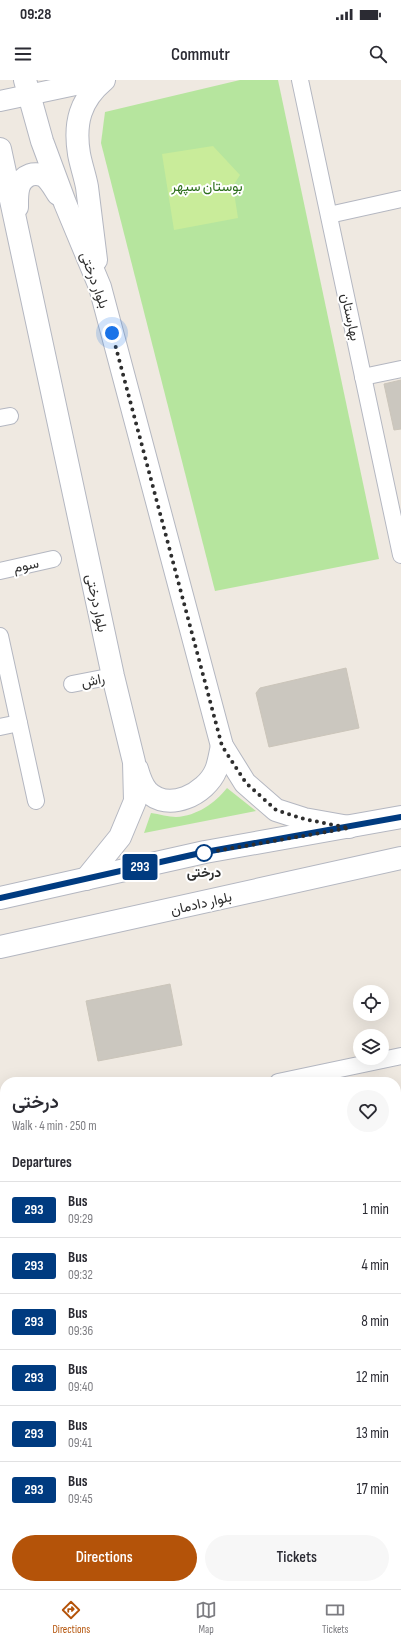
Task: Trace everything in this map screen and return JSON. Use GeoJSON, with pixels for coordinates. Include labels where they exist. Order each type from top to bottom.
{"type":"FeatureCollection","features":[{"type":"Feature","properties":{"kind":"main road"},"geometry":{"type":"LineString","coordinates":[[100,287],[87,185],[79,154],[78,137],[79,119],[84,101],[93,89],[104,80]]}},
{"type":"Feature","properties":{"kind":"main road","name":"بلوار درختی"},"geometry":{"type":"LineString","coordinates":[[27,88],[42,141],[65,203],[100,287],[222,746],[246,783],[276,810],[304,819],[349,828]]}},
{"type":"Feature","properties":{"kind":"main road","name":"بلوار درختی"},"geometry":{"type":"LineString","coordinates":[[0,149],[18,226],[113,676],[134,762],[135,800],[130,814],[120,837],[86,879]]}},
{"type":"Feature","properties":{"kind":"main road"},"geometry":{"type":"LineString","coordinates":[[18,226],[17,195],[19,183],[24,177],[33,174],[42,175],[51,184],[65,203]]}},
{"type":"Feature","properties":{"kind":"main road"},"geometry":{"type":"LineString","coordinates":[[134,762],[147,790],[154,796],[167,800],[184,799],[199,791],[209,782],[216,770],[222,746]]}},
{"type":"Feature","properties":{"kind":"main road"},"geometry":{"type":"LineString","coordinates":[[0,898],[205,852],[349,828],[401,817]]}},
{"type":"Feature","properties":{"kind":"main road","name":"بلوار دادمان"},"geometry":{"type":"LineString","coordinates":[[0,947],[401,858]]}},
{"type":"Feature","properties":{"kind":"street"},"geometry":{"type":"LineString","coordinates":[[0,101],[27,88],[99,80]]}},
{"type":"Feature","properties":{"kind":"street","name":"بهارستان"},"geometry":{"type":"LineString","coordinates":[[300,80],[399,538],[401,555]]}},
{"type":"Feature","properties":{"kind":"street"},"geometry":{"type":"LineString","coordinates":[[329,215],[401,199]]}},
{"type":"Feature","properties":{"kind":"street"},"geometry":{"type":"LineString","coordinates":[[363,377],[401,369]]}},
{"type":"Feature","properties":{"kind":"street","name":"سوم"},"geometry":{"type":"LineString","coordinates":[[0,571],[53,559]]}},
{"type":"Feature","properties":{"kind":"street"},"geometry":{"type":"LineString","coordinates":[[0,636],[36,801]]}},
{"type":"Feature","properties":{"kind":"street","name":"راش"},"geometry":{"type":"LineString","coordinates":[[72,684],[113,676]]}},
{"type":"Feature","properties":{"kind":"street"},"geometry":{"type":"LineString","coordinates":[[0,727],[19,723]]}},
{"type":"Feature","properties":{"kind":"street"},"geometry":{"type":"LineString","coordinates":[[302,1077],[401,1056]]}},
{"type":"Feature","properties":{"kind":"green space","name":"بوستان سپهر"},"geometry":{"type":"Polygon","coordinates":[[[240,80],[278,80],[379,559],[215,591],[101,143],[105,112],[240,80]]]}},
{"type":"Feature","properties":{"kind":"green space"},"geometry":{"type":"Polygon","coordinates":[[[213,146],[240,175],[233,186],[238,218],[174,230],[162,154],[213,146]]]}},
{"type":"Feature","properties":{"kind":"green space"},"geometry":{"type":"Polygon","coordinates":[[[227,788],[256,811],[144,833],[151,813],[170,817],[191,814],[211,804],[227,788]]]}},
{"type":"Feature","properties":{"kind":"building"},"geometry":{"type":"Polygon","coordinates":[[[401,380],[401,429],[394,430],[384,384],[401,380]]]}},
{"type":"Feature","properties":{"kind":"building"},"geometry":{"type":"Polygon","coordinates":[[[346,668],[359,728],[269,747],[256,693],[260,688],[346,668]]]}},
{"type":"Feature","properties":{"kind":"building"},"geometry":{"type":"Polygon","coordinates":[[[170,984],[182,1045],[98,1061],[86,1001],[170,984]]]}},
{"type":"Feature","properties":{"kind":"bus line","name":"293"},"geometry":{"type":"LineString","coordinates":[[0,898],[205,852],[349,828],[401,817]]}},
{"type":"Feature","properties":{"kind":"place","name":"درختی"},"geometry":{"type":"Point","coordinates":[204,853]}},
{"type":"Feature","properties":{"kind":"route"},"geometry":{"type":"LineString","coordinates":[[112,333],[222,746],[232,764],[246,783],[276,810],[304,819],[349,828],[204,853]]}}]}
